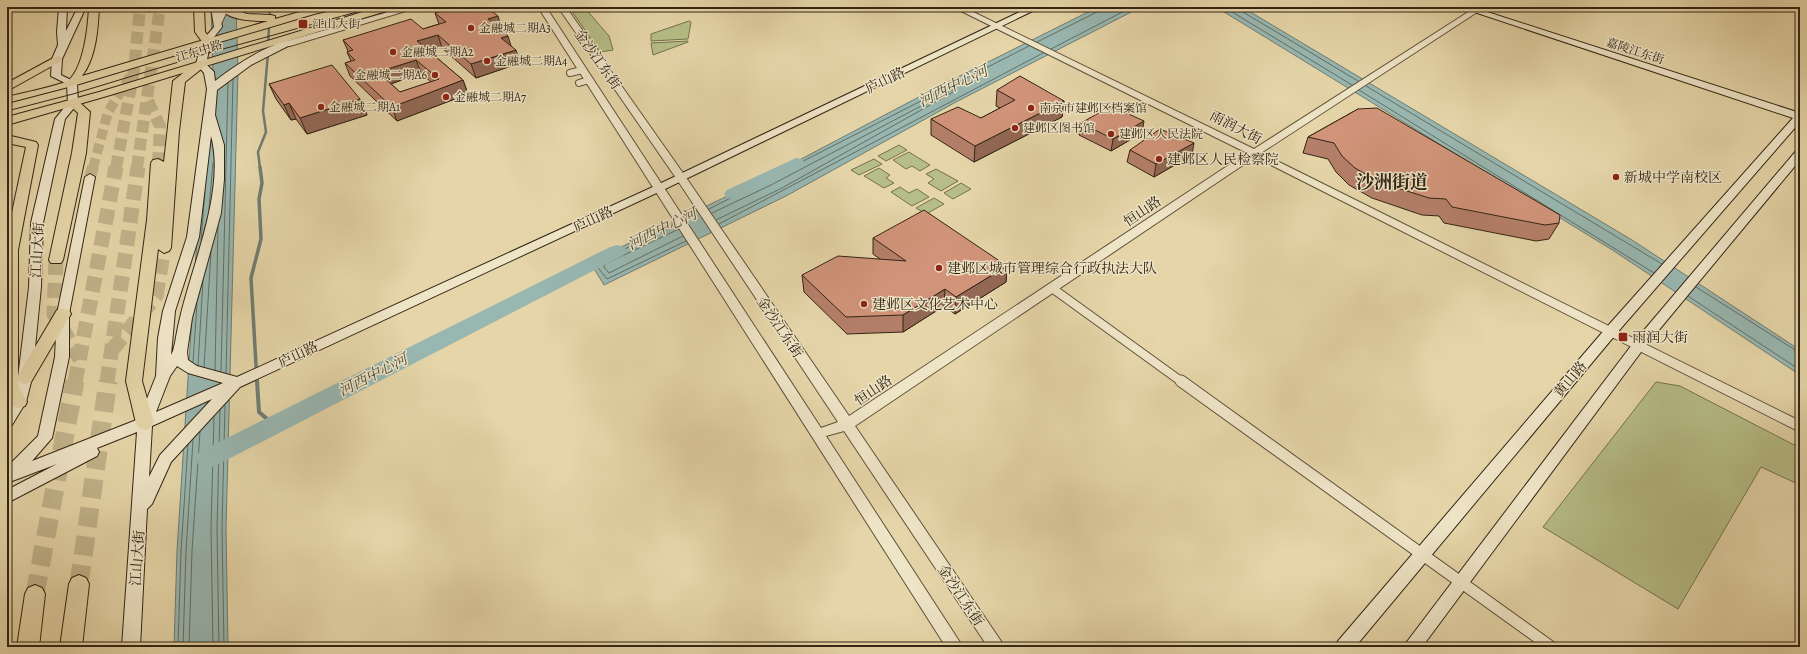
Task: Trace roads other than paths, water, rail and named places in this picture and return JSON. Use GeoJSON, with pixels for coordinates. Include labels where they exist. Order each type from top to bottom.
{"type":"FeatureCollection","features":[{"type":"Feature","properties":{"kind":"highway"},"geometry":{"type":"LineString","coordinates":[[199,7],[200,32],[207,41]]}},
{"type":"Feature","properties":{"kind":"highway"},"geometry":{"type":"LineString","coordinates":[[164,248],[173,131],[179,81],[201,64]]}},
{"type":"Feature","properties":{"kind":"highway"},"geometry":{"type":"LineString","coordinates":[[56,260],[79,152],[84,112],[74,103]]}},
{"type":"Feature","properties":{"kind":"highway"},"geometry":{"type":"LineString","coordinates":[[145,423],[134,381],[154,220],[158,164]]}},
{"type":"Feature","properties":{"kind":"highway"},"geometry":{"type":"LineString","coordinates":[[25,378],[63,314]]}},
{"type":"Feature","properties":{"kind":"highway"},"geometry":{"type":"LineString","coordinates":[[71,647],[79,584]]}},
{"type":"Feature","properties":{"kind":"highway"},"geometry":{"type":"LineString","coordinates":[[28,647],[35,594]]}},
{"type":"Feature","properties":{"kind":"main road"},"geometry":{"type":"LineString","coordinates":[[63,7],[61,32],[64,45]]}},
{"type":"Feature","properties":{"kind":"main road"},"geometry":{"type":"LineString","coordinates":[[72,83],[56,76],[57,59],[82,7]]}},
{"type":"Feature","properties":{"kind":"main road"},"geometry":{"type":"LineString","coordinates":[[74,103],[72,83],[83,68],[93,26],[94,7]]}},
{"type":"Feature","properties":{"kind":"main road","name":"江东中路"},"geometry":{"type":"LineString","coordinates":[[7,100],[72,83],[317,9],[332,7]]}},
{"type":"Feature","properties":{"kind":"main road","name":"江东中路"},"geometry":{"type":"LineString","coordinates":[[11,120],[74,103],[268,44],[301,32],[390,7]]}},
{"type":"Feature","properties":{"kind":"main road","name":"庐山路"},"geometry":{"type":"LineString","coordinates":[[7,477],[145,423],[238,382],[681,178],[1037,7]]}},
{"type":"Feature","properties":{"kind":"main road","name":"嘉陵江东街"},"geometry":{"type":"LineString","coordinates":[[1464,7],[1478,9],[1800,116]]}},
{"type":"Feature","properties":{"kind":"main road"},"geometry":{"type":"LineString","coordinates":[[201,64],[207,41],[218,27],[222,8],[235,16],[246,18],[290,17]]}},
{"type":"Feature","properties":{"kind":"main road"},"geometry":{"type":"LineString","coordinates":[[212,89],[242,64],[266,52],[287,44]]}},
{"type":"Feature","properties":{"kind":"main road"},"geometry":{"type":"LineString","coordinates":[[7,88],[57,59]]}},
{"type":"Feature","properties":{"kind":"main road","name":"江山大街"},"geometry":{"type":"LineString","coordinates":[[163,376],[165,338],[169,311],[193,237],[204,146],[210,115],[212,89],[210,72],[201,64]]}},
{"type":"Feature","properties":{"kind":"main road","name":"江山大街"},"geometry":{"type":"LineString","coordinates":[[7,421],[20,402],[25,378],[35,287],[37,223],[60,119],[74,103]]}},
{"type":"Feature","properties":{"kind":"main road","name":"江山大街"},"geometry":{"type":"LineString","coordinates":[[131,647],[141,511],[145,423],[163,376],[180,352],[186,318],[215,213],[219,179],[219,145],[210,115]]}},
{"type":"Feature","properties":{"kind":"main road","name":"黄山路"},"geometry":{"type":"LineString","coordinates":[[1344,647],[1424,554],[1610,331],[1800,116]]}},
{"type":"Feature","properties":{"kind":"main road"},"geometry":{"type":"LineString","coordinates":[[7,139],[32,145],[11,250],[10,385],[20,402]]}},
{"type":"Feature","properties":{"kind":"main road"},"geometry":{"type":"LineString","coordinates":[[1412,647],[1639,345],[1800,153]]}},
{"type":"Feature","properties":{"kind":"main road"},"geometry":{"type":"LineString","coordinates":[[7,477],[45,438],[62,357],[63,314],[90,177]]}},
{"type":"Feature","properties":{"kind":"main road"},"geometry":{"type":"LineString","coordinates":[[180,352],[182,362],[193,370],[238,382]]}},
{"type":"Feature","properties":{"kind":"main road"},"geometry":{"type":"LineString","coordinates":[[141,511],[165,459],[196,424],[238,382]]}},
{"type":"Feature","properties":{"kind":"main road","name":"庐山路"},"geometry":{"type":"LineString","coordinates":[[7,497],[145,423]]}},
{"type":"Feature","properties":{"kind":"street"},"geometry":{"type":"LineString","coordinates":[[268,44],[287,44],[415,7]]}},
{"type":"Feature","properties":{"kind":"street","name":"金沙江东街"},"geometry":{"type":"LineString","coordinates":[[542,7],[955,647]]}},
{"type":"Feature","properties":{"kind":"street","name":"金沙江东街"},"geometry":{"type":"LineString","coordinates":[[564,7],[997,647]]}},
{"type":"Feature","properties":{"kind":"street","name":"雨润大街"},"geometry":{"type":"LineString","coordinates":[[957,7],[1254,153],[1800,427]]}},
{"type":"Feature","properties":{"kind":"street","name":"恒山路"},"geometry":{"type":"LineString","coordinates":[[818,434],[846,425],[1254,153],[1478,9]]}},
{"type":"Feature","properties":{"kind":"street"},"geometry":{"type":"LineString","coordinates":[[570,73],[582,70]]}},
{"type":"Feature","properties":{"kind":"street"},"geometry":{"type":"LineString","coordinates":[[579,83],[589,80]]}},
{"type":"Feature","properties":{"kind":"street"},"geometry":{"type":"LineString","coordinates":[[1052,288],[1552,647]]}},
{"type":"Feature","properties":{"kind":"water"},"geometry":{"type":"Polygon","coordinates":[[[211,7],[236,7],[238,70],[226,529],[228,647],[174,647],[177,551],[198,222],[213,77],[211,7]]]}},
{"type":"Feature","properties":{"kind":"water"},"geometry":{"type":"Polygon","coordinates":[[[1098,7],[1141,7],[956,102],[786,196],[604,285],[590,262],[767,177],[936,88],[1098,7]]]}},
{"type":"Feature","properties":{"kind":"water"},"geometry":{"type":"Polygon","coordinates":[[[1216,7],[1242,7],[1632,240],[1800,350],[1800,375],[1614,251],[1216,7]]]}},
{"type":"Feature","properties":{"kind":"waterway"},"geometry":{"type":"LineString","coordinates":[[268,45],[270,7]]}},
{"type":"Feature","properties":{"kind":"waterway"},"geometry":{"type":"LineString","coordinates":[[260,168],[258,152],[266,132],[263,111],[268,53]]}},
{"type":"Feature","properties":{"kind":"waterway","name":"河西中心河"},"geometry":{"type":"LineString","coordinates":[[733,194],[796,163]]}},
{"type":"Feature","properties":{"kind":"waterway"},"geometry":{"type":"LineString","coordinates":[[257,382],[251,278],[261,239],[259,199],[262,183],[260,167]]}},
{"type":"Feature","properties":{"kind":"waterway","name":"河西中心河"},"geometry":{"type":"LineString","coordinates":[[207,459],[617,251]]}},
{"type":"Feature","properties":{"kind":"waterway"},"geometry":{"type":"LineString","coordinates":[[257,381],[259,412],[274,425]]}},
{"type":"Feature","properties":{"kind":"tunnel"},"geometry":{"type":"LineString","coordinates":[[116,168],[134,70],[140,7]]}},
{"type":"Feature","properties":{"kind":"tunnel"},"geometry":{"type":"LineString","coordinates":[[137,168],[160,7]]}},
{"type":"Feature","properties":{"kind":"tunnel"},"geometry":{"type":"LineString","coordinates":[[93,168],[108,112],[134,70]]}},
{"type":"Feature","properties":{"kind":"tunnel"},"geometry":{"type":"LineString","coordinates":[[148,101],[160,126],[158,163]]}},
{"type":"Feature","properties":{"kind":"tunnel"},"geometry":{"type":"LineString","coordinates":[[90,177],[93,167]]}},
{"type":"Feature","properties":{"kind":"tunnel"},"geometry":{"type":"LineString","coordinates":[[80,358],[116,167]]}},
{"type":"Feature","properties":{"kind":"tunnel"},"geometry":{"type":"LineString","coordinates":[[107,382],[138,167]]}},
{"type":"Feature","properties":{"kind":"tunnel"},"geometry":{"type":"LineString","coordinates":[[112,350],[156,296],[164,248]]}},
{"type":"Feature","properties":{"kind":"tunnel"},"geometry":{"type":"LineString","coordinates":[[56,260],[54,314],[80,358]]}},
{"type":"Feature","properties":{"kind":"tunnel"},"geometry":{"type":"LineString","coordinates":[[75,382],[80,358]]}},
{"type":"Feature","properties":{"kind":"tunnel"},"geometry":{"type":"LineString","coordinates":[[35,594],[75,381]]}},
{"type":"Feature","properties":{"kind":"tunnel"},"geometry":{"type":"LineString","coordinates":[[79,584],[108,381]]}},
{"type":"Feature","properties":{"kind":"tram line"},"geometry":{"type":"LineString","coordinates":[[7,111],[73,94],[205,54],[375,7]]}},
{"type":"Feature","properties":{"kind":"place","name":"江山大街"},"geometry":{"type":"Point","coordinates":[303,24]}},
{"type":"Feature","properties":{"kind":"place","name":"金融城二期A3"},"geometry":{"type":"Point","coordinates":[471,28]}},
{"type":"Feature","properties":{"kind":"place","name":"金融城二期A2"},"geometry":{"type":"Point","coordinates":[393,52]}},
{"type":"Feature","properties":{"kind":"place","name":"金融城二期A4"},"geometry":{"type":"Point","coordinates":[487,61]}},
{"type":"Feature","properties":{"kind":"place","name":"金融城二期A6"},"geometry":{"type":"Point","coordinates":[435,75]}},
{"type":"Feature","properties":{"kind":"place","name":"金融城二期A7"},"geometry":{"type":"Point","coordinates":[446,97]}},
{"type":"Feature","properties":{"kind":"place","name":"金融城二期A1"},"geometry":{"type":"Point","coordinates":[321,107]}},
{"type":"Feature","properties":{"kind":"place","name":"南京市建邺区档案馆"},"geometry":{"type":"Point","coordinates":[1031,108]}},
{"type":"Feature","properties":{"kind":"place","name":"建邺区图书馆"},"geometry":{"type":"Point","coordinates":[1015,128]}},
{"type":"Feature","properties":{"kind":"place","name":"建邺区人民法院"},"geometry":{"type":"Point","coordinates":[1111,134]}},
{"type":"Feature","properties":{"kind":"place","name":"建邺区人民检察院"},"geometry":{"type":"Point","coordinates":[1159,159]}},
{"type":"Feature","properties":{"kind":"place","name":"新城中学南校区"},"geometry":{"type":"Point","coordinates":[1616,177]}},
{"type":"Feature","properties":{"kind":"place","name":"建邺区城市管理综合行政执法大队"},"geometry":{"type":"Point","coordinates":[939,268]}},
{"type":"Feature","properties":{"kind":"place","name":"建邺区文化艺术中心"},"geometry":{"type":"Point","coordinates":[864,304]}},
{"type":"Feature","properties":{"kind":"place","name":"雨润大街"},"geometry":{"type":"Point","coordinates":[1623,337]}},
{"type":"Feature","properties":{"kind":"district","name":"沙洲街道"},"geometry":{"type":"Point","coordinates":[1392,182]}}]}
